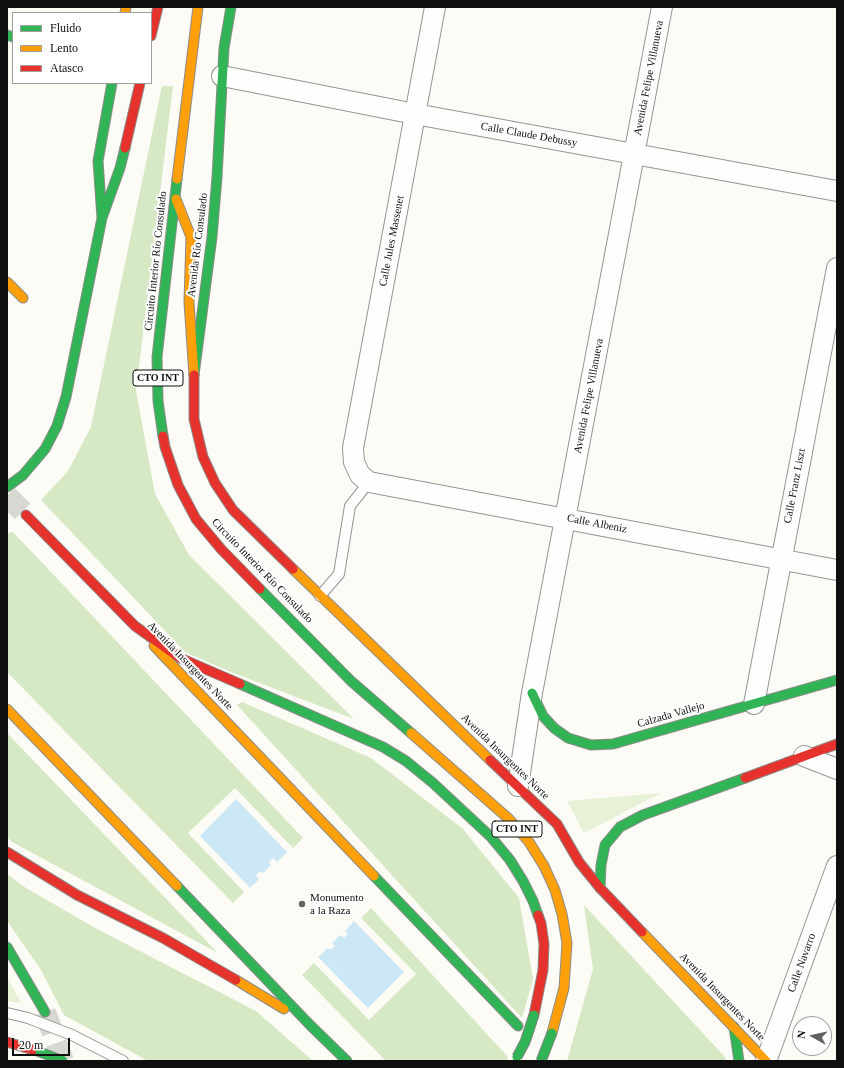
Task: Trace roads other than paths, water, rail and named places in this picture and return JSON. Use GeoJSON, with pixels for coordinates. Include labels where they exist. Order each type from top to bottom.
{"type":"FeatureCollection","features":[{"type":"Feature","properties":{"kind":"main road"},"geometry":{"type":"LineString","coordinates":[[152,32],[158,7]]}},
{"type":"Feature","properties":{"kind":"main road","name":"Circuito Interior Río Consulado"},"geometry":{"type":"LineString","coordinates":[[198,7],[157,357],[158,401],[165,448],[178,485],[196,519],[221,549],[351,681],[509,819],[529,842],[544,866],[555,890],[562,914],[567,943],[564,988],[552,1033],[541,1061]]}},
{"type":"Feature","properties":{"kind":"main road","name":"Avenida Río Consulado"},"geometry":{"type":"LineString","coordinates":[[214,483],[203,457],[194,419],[194,375],[212,237],[224,48],[231,7]]}},
{"type":"Feature","properties":{"kind":"main road"},"geometry":{"type":"LineString","coordinates":[[192,52],[207,14]]}},
{"type":"Feature","properties":{"kind":"main road"},"geometry":{"type":"LineString","coordinates":[[102,218],[98,161],[112,84]]}},
{"type":"Feature","properties":{"kind":"main road"},"geometry":{"type":"LineString","coordinates":[[7,488],[23,475],[45,449],[57,426],[66,397],[102,218],[120,168],[140,84]]}},
{"type":"Feature","properties":{"kind":"main road"},"geometry":{"type":"LineString","coordinates":[[175,196],[191,237],[189,302],[194,375]]}},
{"type":"Feature","properties":{"kind":"main road"},"geometry":{"type":"LineString","coordinates":[[7,282],[23,298]]}},
{"type":"Feature","properties":{"kind":"main road","name":"Avenida Insurgentes Norte"},"geometry":{"type":"LineString","coordinates":[[214,483],[233,510],[250,528],[557,824],[579,862],[600,888],[766,1061]]}},
{"type":"Feature","properties":{"kind":"main road","name":"Avenida Insurgentes Norte"},"geometry":{"type":"LineString","coordinates":[[26,515],[135,626],[518,1026]]}},
{"type":"Feature","properties":{"kind":"main road"},"geometry":{"type":"LineString","coordinates":[[135,626],[180,658],[355,734],[406,761],[491,837],[510,860],[523,881],[542,923],[544,944],[543,970],[534,1015],[525,1042],[516,1059]]}},
{"type":"Feature","properties":{"kind":"main road","name":"Calzada Vallejo"},"geometry":{"type":"LineString","coordinates":[[532,693],[543,716],[554,728],[568,738],[591,744],[613,744],[837,680]]}},
{"type":"Feature","properties":{"kind":"main road"},"geometry":{"type":"LineString","coordinates":[[7,709],[310,1025],[347,1061]]}},
{"type":"Feature","properties":{"kind":"main road"},"geometry":{"type":"LineString","coordinates":[[600,888],[601,865],[605,845],[620,827],[643,816],[837,744]]}},
{"type":"Feature","properties":{"kind":"main road"},"geometry":{"type":"LineString","coordinates":[[7,852],[77,895],[163,938],[218,969],[310,1025]]}},
{"type":"Feature","properties":{"kind":"main road"},"geometry":{"type":"LineString","coordinates":[[7,947],[45,1012]]}},
{"type":"Feature","properties":{"kind":"main road"},"geometry":{"type":"LineString","coordinates":[[734,1027],[739,1061]]}},
{"type":"Feature","properties":{"kind":"main road"},"geometry":{"type":"LineString","coordinates":[[7,1042],[63,1061]]}},
{"type":"Feature","properties":{"kind":"street","name":"Calle Jules Massenet"},"geometry":{"type":"LineString","coordinates":[[364,478],[354,462],[353,448],[435,7]]}},
{"type":"Feature","properties":{"kind":"street","name":"Avenida Felipe Villanueva"},"geometry":{"type":"LineString","coordinates":[[518,786],[532,693],[662,7]]}},
{"type":"Feature","properties":{"kind":"street","name":"Calle Claude Debussy"},"geometry":{"type":"LineString","coordinates":[[222,76],[415,114],[837,191]]}},
{"type":"Feature","properties":{"kind":"street","name":"Calle Franz Liszt"},"geometry":{"type":"LineString","coordinates":[[754,704],[837,268]]}},
{"type":"Feature","properties":{"kind":"street","name":"Calle Albeniz"},"geometry":{"type":"LineString","coordinates":[[364,478],[837,570]]}},
{"type":"Feature","properties":{"kind":"street"},"geometry":{"type":"LineString","coordinates":[[804,756],[837,769]]}},
{"type":"Feature","properties":{"kind":"street","name":"Calle Navarro"},"geometry":{"type":"LineString","coordinates":[[766,1061],[837,866]]}},
{"type":"Feature","properties":{"kind":"lane"},"geometry":{"type":"LineString","coordinates":[[320,596],[339,574],[350,506],[364,478]]}},
{"type":"Feature","properties":{"kind":"lane"},"geometry":{"type":"LineString","coordinates":[[7,1013],[28,1018],[72,1035],[123,1061]]}},
{"type":"Feature","properties":{"kind":"water"},"geometry":{"type":"Polygon","coordinates":[[[236,799],[287,852],[277,862],[273,858],[269,863],[271,865],[263,873],[260,871],[256,875],[259,879],[250,888],[200,836],[236,799]]]}},
{"type":"Feature","properties":{"kind":"water"},"geometry":{"type":"Polygon","coordinates":[[[354,921],[404,972],[368,1008],[318,957],[328,948],[330,950],[335,946],[332,943],[340,935],[344,938],[348,934],[345,931],[354,921]]]}},
{"type":"Feature","properties":{"kind":"tunnel"},"geometry":{"type":"LineString","coordinates":[[7,496],[26,515]]}},
{"type":"Feature","properties":{"kind":"tunnel"},"geometry":{"type":"LineString","coordinates":[[45,1012],[63,1061]]}},
{"type":"Feature","properties":{"kind":"place","name":"Monumento a la Raza"},"geometry":{"type":"Point","coordinates":[302,904]}}]}
